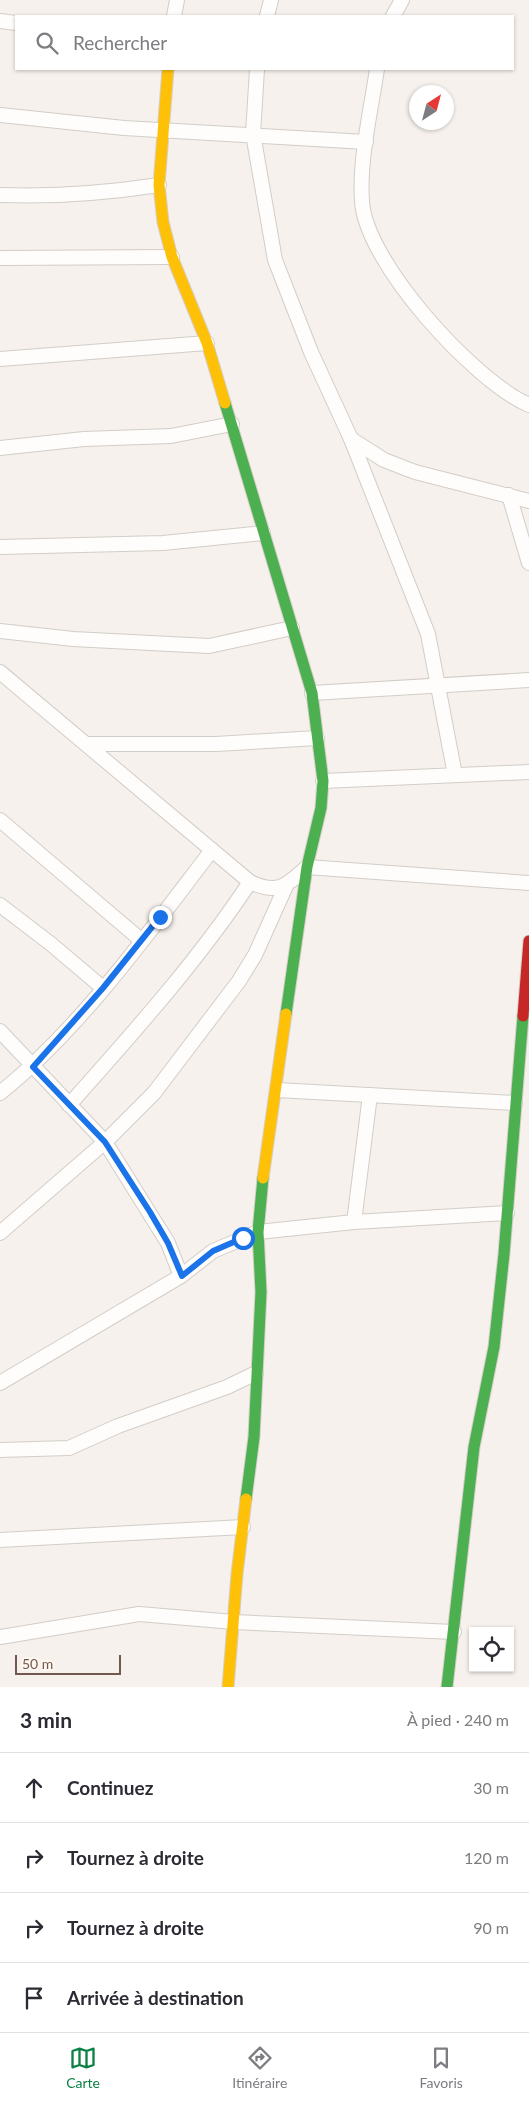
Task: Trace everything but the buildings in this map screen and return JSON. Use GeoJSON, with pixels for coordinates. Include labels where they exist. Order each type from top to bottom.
{"type":"FeatureCollection","features":[{"type":"Feature","properties":{"kind":"street"},"geometry":{"type":"LineString","coordinates":[[174,15],[177,0]]}},
{"type":"Feature","properties":{"kind":"street"},"geometry":{"type":"LineString","coordinates":[[267,15],[271,0]]}},
{"type":"Feature","properties":{"kind":"street"},"geometry":{"type":"LineString","coordinates":[[394,15],[402,0]]}},
{"type":"Feature","properties":{"kind":"street"},"geometry":{"type":"LineString","coordinates":[[0,21],[15,23]]}},
{"type":"Feature","properties":{"kind":"street"},"geometry":{"type":"LineString","coordinates":[[168,70],[159,185],[162,222],[172,258],[207,343],[312,692],[323,781],[322,808],[308,867],[264,1173],[258,1232],[261,1292],[254,1437],[243,1527],[228,1687]]}},
{"type":"Feature","properties":{"kind":"street"},"geometry":{"type":"LineString","coordinates":[[257,70],[253,134],[275,260],[311,352],[351,439],[428,634],[455,774]]}},
{"type":"Feature","properties":{"kind":"street"},"geometry":{"type":"LineString","coordinates":[[376,70],[366,142],[362,201],[365,222],[379,249],[398,278],[442,336],[487,377],[529,405]]}},
{"type":"Feature","properties":{"kind":"street"},"geometry":{"type":"LineString","coordinates":[[0,115],[124,128],[366,142]]}},
{"type":"Feature","properties":{"kind":"street"},"geometry":{"type":"LineString","coordinates":[[0,195],[63,196],[114,192],[159,185]]}},
{"type":"Feature","properties":{"kind":"street"},"geometry":{"type":"LineString","coordinates":[[0,258],[172,258]]}},
{"type":"Feature","properties":{"kind":"street"},"geometry":{"type":"LineString","coordinates":[[0,359],[207,343]]}},
{"type":"Feature","properties":{"kind":"street"},"geometry":{"type":"LineString","coordinates":[[0,448],[84,439],[171,436],[232,424]]}},
{"type":"Feature","properties":{"kind":"street"},"geometry":{"type":"LineString","coordinates":[[351,439],[384,460],[415,472],[529,501]]}},
{"type":"Feature","properties":{"kind":"street"},"geometry":{"type":"LineString","coordinates":[[509,496],[529,563]]}},
{"type":"Feature","properties":{"kind":"street"},"geometry":{"type":"LineString","coordinates":[[0,547],[163,543],[263,533]]}},
{"type":"Feature","properties":{"kind":"street"},"geometry":{"type":"LineString","coordinates":[[0,631],[73,639],[209,646],[292,628]]}},
{"type":"Feature","properties":{"kind":"street"},"geometry":{"type":"LineString","coordinates":[[0,672],[250,882],[265,889],[286,886]]}},
{"type":"Feature","properties":{"kind":"street"},"geometry":{"type":"LineString","coordinates":[[312,692],[529,680]]}},
{"type":"Feature","properties":{"kind":"street"},"geometry":{"type":"LineString","coordinates":[[87,744],[216,744],[317,738]]}},
{"type":"Feature","properties":{"kind":"street"},"geometry":{"type":"LineString","coordinates":[[323,781],[529,772]]}},
{"type":"Feature","properties":{"kind":"street"},"geometry":{"type":"LineString","coordinates":[[0,820],[141,940]]}},
{"type":"Feature","properties":{"kind":"street"},"geometry":{"type":"LineString","coordinates":[[0,1093],[33,1067],[103,988],[212,850]]}},
{"type":"Feature","properties":{"kind":"street"},"geometry":{"type":"LineString","coordinates":[[0,1233],[105,1142],[154,1093],[239,981],[255,955],[286,886],[308,867],[529,883]]}},
{"type":"Feature","properties":{"kind":"street"},"geometry":{"type":"LineString","coordinates":[[69,1105],[180,977],[222,923],[250,882]]}},
{"type":"Feature","properties":{"kind":"street"},"geometry":{"type":"LineString","coordinates":[[0,905],[51,944],[103,988]]}},
{"type":"Feature","properties":{"kind":"street"},"geometry":{"type":"LineString","coordinates":[[447,1687],[474,1447],[494,1348],[507,1214],[515,1103],[525,1014],[529,941]]}},
{"type":"Feature","properties":{"kind":"street"},"geometry":{"type":"LineString","coordinates":[[0,1031],[105,1142],[168,1243],[182,1276]]}},
{"type":"Feature","properties":{"kind":"street"},"geometry":{"type":"LineString","coordinates":[[277,1090],[515,1103]]}},
{"type":"Feature","properties":{"kind":"street"},"geometry":{"type":"LineString","coordinates":[[354,1222],[370,1095]]}},
{"type":"Feature","properties":{"kind":"street"},"geometry":{"type":"LineString","coordinates":[[0,1383],[182,1276],[213,1251],[258,1232],[354,1222],[507,1214]]}},
{"type":"Feature","properties":{"kind":"street"},"geometry":{"type":"LineString","coordinates":[[0,1446],[69,1448],[118,1426],[228,1387],[256,1373]]}},
{"type":"Feature","properties":{"kind":"street"},"geometry":{"type":"LineString","coordinates":[[0,1540],[243,1527]]}},
{"type":"Feature","properties":{"kind":"street"},"geometry":{"type":"LineString","coordinates":[[0,1637],[139,1614],[234,1622],[454,1632]]}},
{"type":"Feature","properties":{"kind":"traffic: fast"},"geometry":{"type":"LineString","coordinates":[[225,403],[312,693],[323,781],[321,808],[307,867],[286,1014]]}},
{"type":"Feature","properties":{"kind":"traffic: fast"},"geometry":{"type":"LineString","coordinates":[[447,1687],[474,1447],[494,1347],[504,1254],[523,1016]]}},
{"type":"Feature","properties":{"kind":"traffic: fast"},"geometry":{"type":"LineString","coordinates":[[246,1499],[254,1437],[261,1292],[258,1232],[263,1178]]}},
{"type":"Feature","properties":{"kind":"traffic: slow"},"geometry":{"type":"LineString","coordinates":[[168,70],[159,185],[163,222],[172,257],[207,343],[225,403]]}},
{"type":"Feature","properties":{"kind":"traffic: slow"},"geometry":{"type":"LineString","coordinates":[[263,1178],[286,1014]]}},
{"type":"Feature","properties":{"kind":"traffic: slow"},"geometry":{"type":"LineString","coordinates":[[228,1687],[237,1574],[246,1499]]}},
{"type":"Feature","properties":{"kind":"traffic: jam"},"geometry":{"type":"LineString","coordinates":[[523,1016],[529,941]]}},
{"type":"Feature","properties":{"kind":"route"},"geometry":{"type":"LineString","coordinates":[[160,917],[103,988],[33,1067],[105,1142],[138,1192],[168,1243],[182,1276],[213,1251],[243,1238]]}}]}
